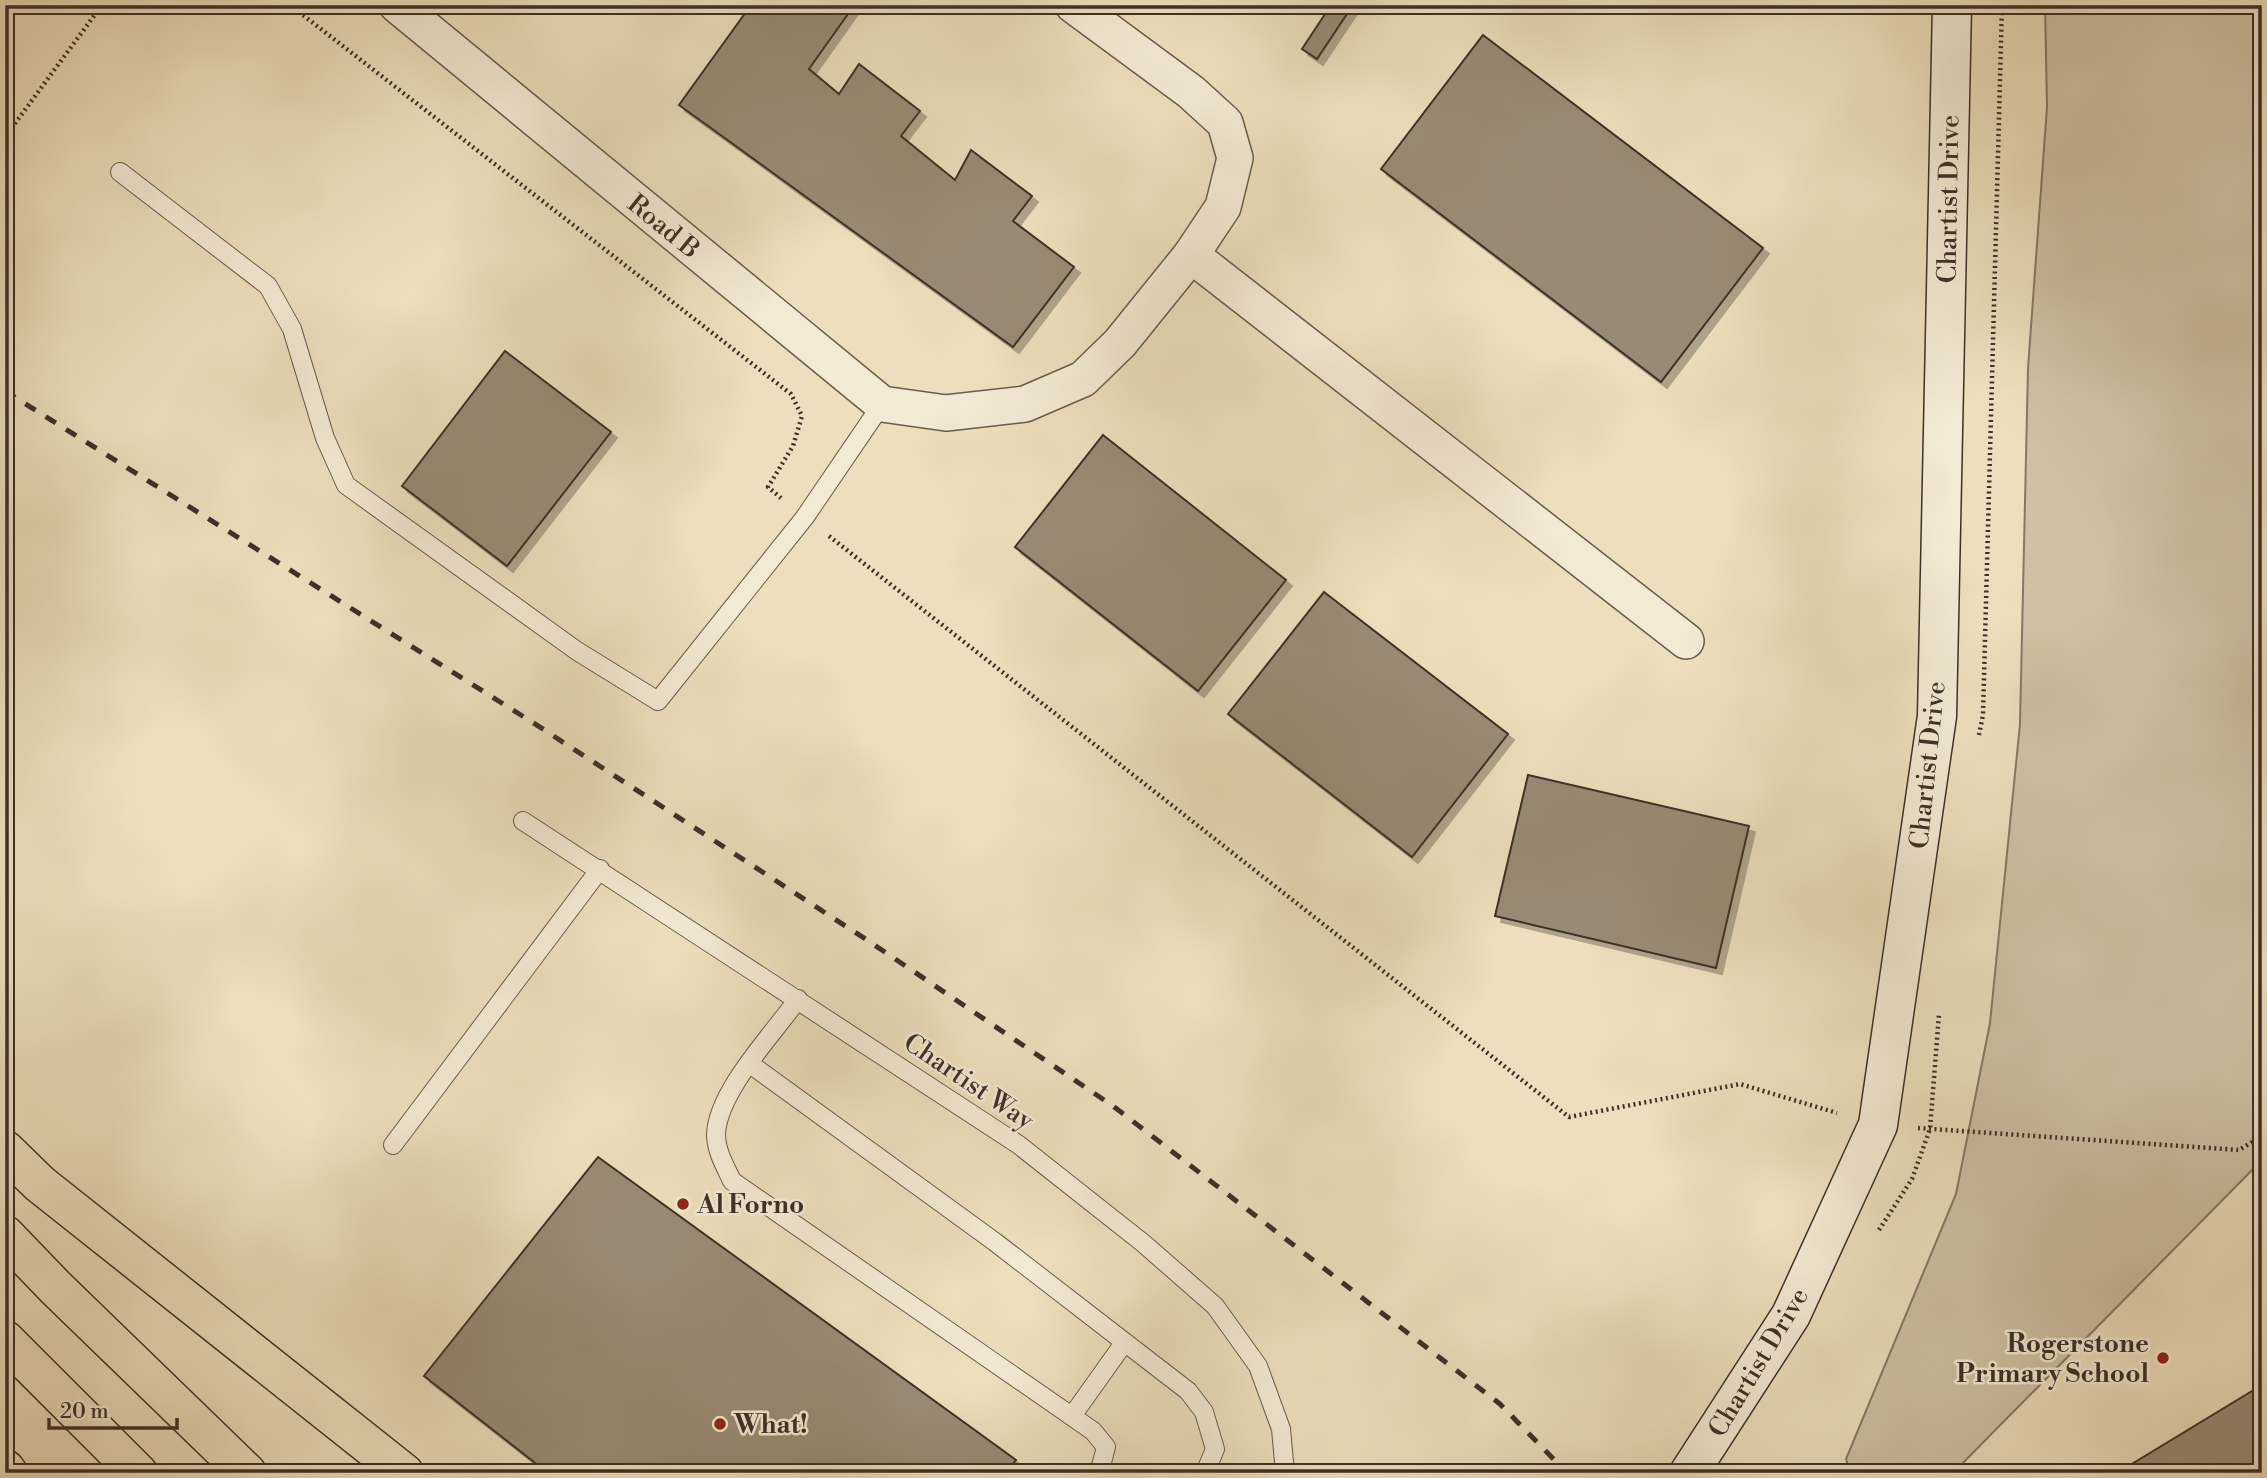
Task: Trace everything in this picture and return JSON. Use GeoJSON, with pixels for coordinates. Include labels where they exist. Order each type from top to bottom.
{"type":"FeatureCollection","features":[{"type":"Feature","properties":{"kind":"main road","name":"Chartist Drive"},"geometry":{"type":"LineString","coordinates":[[1689,1473],[1791,1315],[1878,1125],[1937,716],[1952,5]]}},
{"type":"Feature","properties":{"kind":"main road"},"geometry":{"type":"LineString","coordinates":[[5,1150],[40,1184],[404,1473]]}},
{"type":"Feature","properties":{"kind":"main road"},"geometry":{"type":"LineString","coordinates":[[5,1234],[56,1288],[247,1473]]}},
{"type":"Feature","properties":{"kind":"main road"},"geometry":{"type":"LineString","coordinates":[[5,1340],[138,1473]]}},
{"type":"Feature","properties":{"kind":"street","name":"Road B"},"geometry":{"type":"LineString","coordinates":[[397,5],[882,404]]}},
{"type":"Feature","properties":{"kind":"street"},"geometry":{"type":"LineString","coordinates":[[882,404],[946,413],[1025,404],[1083,379],[1120,343],[1191,255],[1223,207],[1235,158],[1225,123],[1191,92],[1073,5]]}},
{"type":"Feature","properties":{"kind":"street"},"geometry":{"type":"LineString","coordinates":[[1191,255],[1686,641]]}},
{"type":"Feature","properties":{"kind":"lane"},"geometry":{"type":"LineString","coordinates":[[120,172],[268,286],[292,329],[325,438],[346,485],[578,651],[657,701],[805,517],[882,404]]}},
{"type":"Feature","properties":{"kind":"lane","name":"Chartist Way"},"geometry":{"type":"LineString","coordinates":[[523,821],[1020,1145],[1143,1243],[1215,1306],[1258,1366],[1280,1429],[1285,1473]]}},
{"type":"Feature","properties":{"kind":"lane"},"geometry":{"type":"LineString","coordinates":[[393,1145],[600,869]]}},
{"type":"Feature","properties":{"kind":"lane"},"geometry":{"type":"LineString","coordinates":[[798,999],[732,1088],[718,1121],[719,1155],[732,1181],[1093,1431],[1106,1447],[1101,1466],[1096,1473]]}},
{"type":"Feature","properties":{"kind":"lane"},"geometry":{"type":"LineString","coordinates":[[750,1064],[995,1242],[1188,1391],[1204,1412],[1215,1449],[1205,1473]]}},
{"type":"Feature","properties":{"kind":"lane"},"geometry":{"type":"LineString","coordinates":[[1072,1416],[1124,1343]]}},
{"type":"Feature","properties":{"kind":"path"},"geometry":{"type":"LineString","coordinates":[[5,137],[102,5]]}},
{"type":"Feature","properties":{"kind":"path"},"geometry":{"type":"LineString","coordinates":[[290,5],[791,394],[802,416],[793,446],[768,487],[1569,1117],[1740,1084],[1878,1125]]}},
{"type":"Feature","properties":{"kind":"path"},"geometry":{"type":"LineString","coordinates":[[1930,1129],[2239,1150],[2262,1136]]}},
{"type":"Feature","properties":{"kind":"shaded area"},"geometry":{"type":"Polygon","coordinates":[[[2045,5],[2262,5],[2262,1160],[1953,1473],[1850,1473],[1846,1459],[1956,1194],[1990,1023],[2020,724],[2028,368],[2047,107],[2045,5]]]}},
{"type":"Feature","properties":{"kind":"building"},"geometry":{"type":"Polygon","coordinates":[[[751,5],[853,7],[809,69],[839,94],[859,64],[920,111],[901,136],[955,180],[971,150],[1032,196],[1013,221],[1074,267],[1013,347],[679,105],[751,5]]]}},
{"type":"Feature","properties":{"kind":"building"},"geometry":{"type":"Polygon","coordinates":[[[1331,5],[1353,5],[1317,59],[1302,49],[1331,5]]]}},
{"type":"Feature","properties":{"kind":"building"},"geometry":{"type":"Polygon","coordinates":[[[1483,35],[1763,248],[1661,382],[1381,169],[1483,35]]]}},
{"type":"Feature","properties":{"kind":"building"},"geometry":{"type":"Polygon","coordinates":[[[505,351],[611,432],[507,566],[402,486],[505,351]]]}},
{"type":"Feature","properties":{"kind":"building"},"geometry":{"type":"Polygon","coordinates":[[[1103,435],[1286,580],[1198,691],[1015,547],[1103,435]]]}},
{"type":"Feature","properties":{"kind":"building"},"geometry":{"type":"Polygon","coordinates":[[[1324,592],[1508,734],[1412,857],[1228,714],[1324,592]]]}},
{"type":"Feature","properties":{"kind":"building"},"geometry":{"type":"Polygon","coordinates":[[[1528,775],[1749,826],[1716,968],[1495,916],[1528,775]]]}},
{"type":"Feature","properties":{"kind":"building"},"geometry":{"type":"Polygon","coordinates":[[[598,1157],[1016,1460],[1006,1473],[548,1473],[424,1376],[598,1157]]]}},
{"type":"Feature","properties":{"kind":"building","name":"Rogerstone Primary School"},"geometry":{"type":"Polygon","coordinates":[[[2262,1385],[2262,1473],[2117,1473],[2262,1385]]]}},
{"type":"Feature","properties":{"kind":"railway"},"geometry":{"type":"LineString","coordinates":[[5,391],[532,722],[870,942],[1113,1106],[1500,1404],[1567,1473]]}},
{"type":"Feature","properties":{"kind":"place","name":"Al Forno"},"geometry":{"type":"Point","coordinates":[683,1204]}},
{"type":"Feature","properties":{"kind":"place","name":"Rogerstone Primary School"},"geometry":{"type":"Point","coordinates":[2163,1358]}},
{"type":"Feature","properties":{"kind":"place","name":"What!"},"geometry":{"type":"Point","coordinates":[720,1424]}}]}
